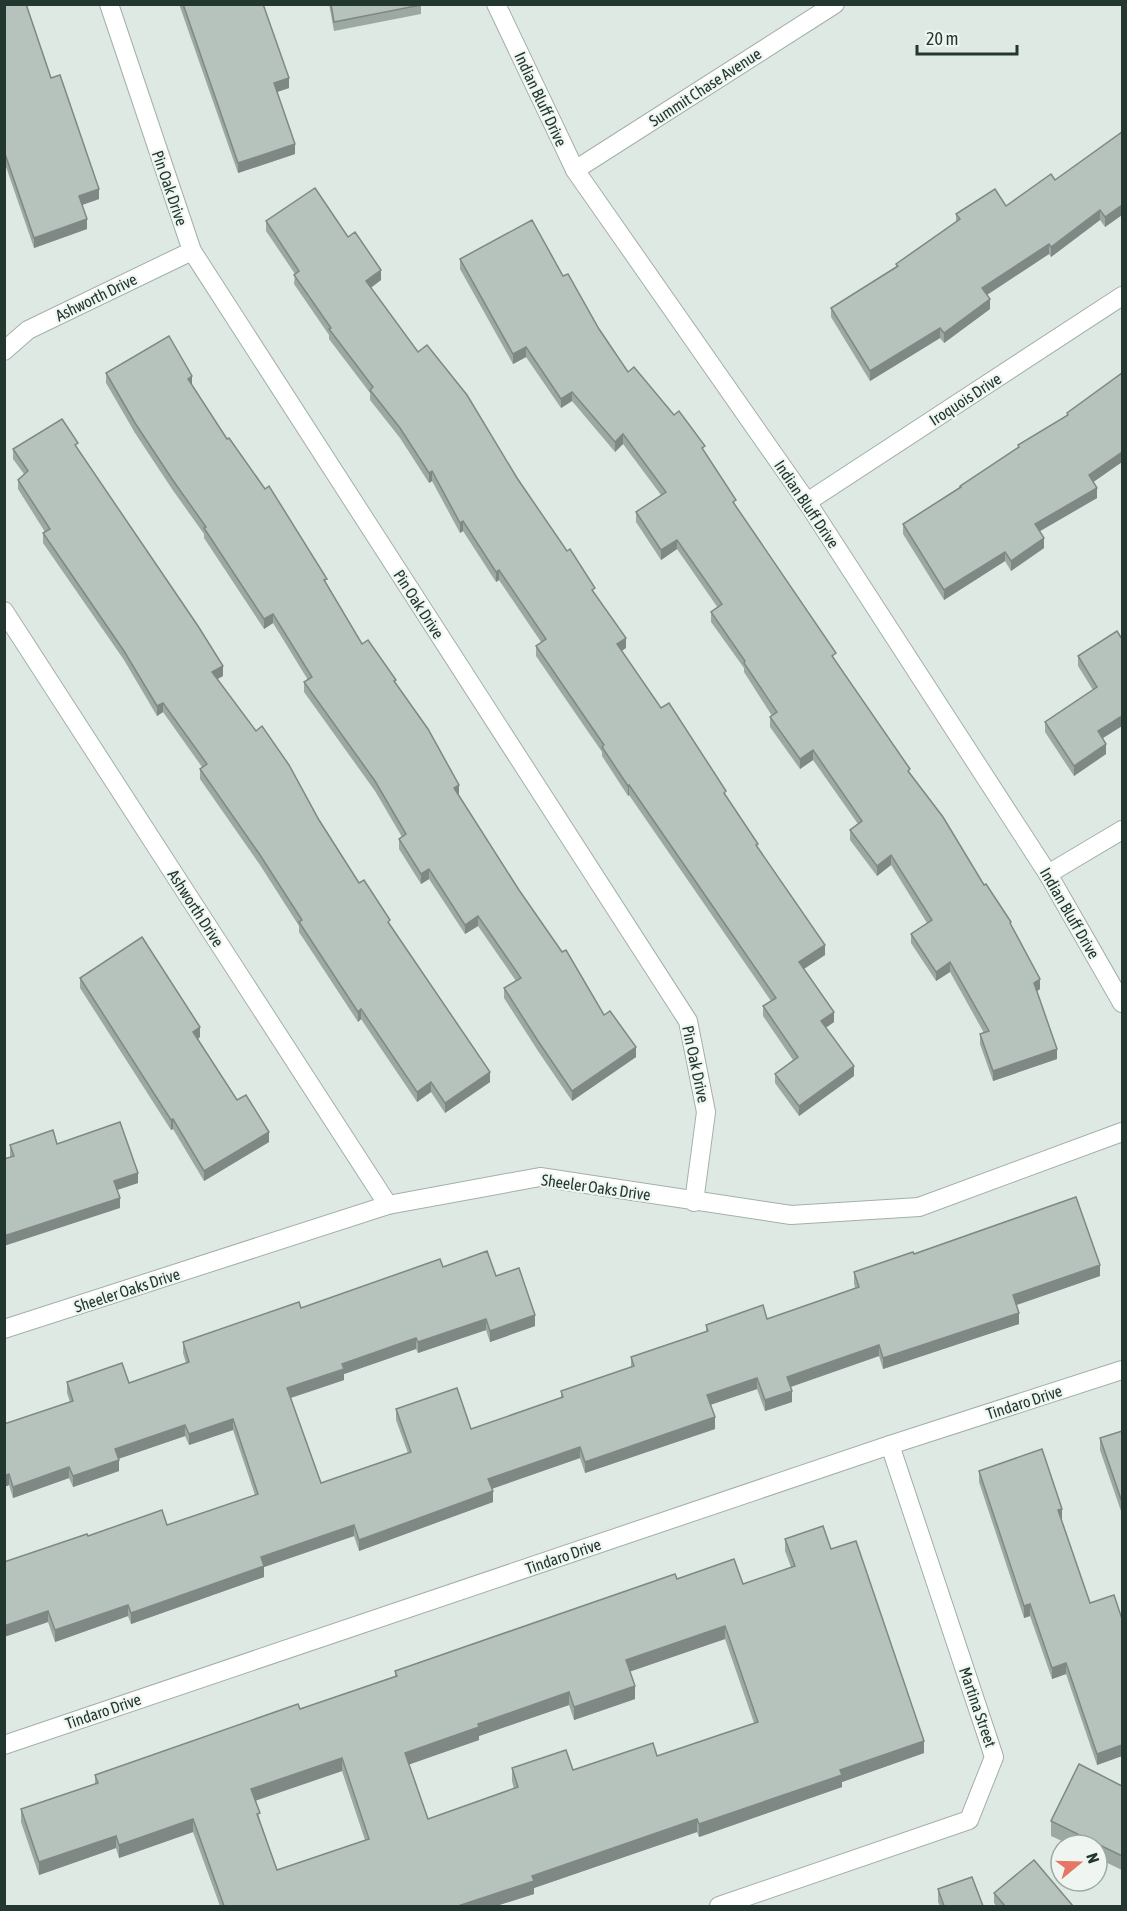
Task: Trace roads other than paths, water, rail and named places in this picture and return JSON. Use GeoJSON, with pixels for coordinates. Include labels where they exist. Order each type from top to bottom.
{"type":"FeatureCollection","features":[{"type":"Feature","properties":{"kind":"street","name":"Pin Oak Drive"},"geometry":{"type":"LineString","coordinates":[[109,4],[192,251],[688,1021],[706,1112],[694,1202]]}},
{"type":"Feature","properties":{"kind":"street","name":"Indian Bluff Drive"},"geometry":{"type":"LineString","coordinates":[[496,4],[575,170],[807,502],[1048,873],[1122,1003]]}},
{"type":"Feature","properties":{"kind":"street","name":"Summit Chase Avenue"},"geometry":{"type":"LineString","coordinates":[[575,170],[835,4]]}},
{"type":"Feature","properties":{"kind":"street","name":"Ashworth Drive"},"geometry":{"type":"LineString","coordinates":[[4,351],[28,330],[192,251]]}},
{"type":"Feature","properties":{"kind":"street","name":"Iroquois Drive"},"geometry":{"type":"LineString","coordinates":[[807,502],[1122,296]]}},
{"type":"Feature","properties":{"kind":"street","name":"Ashworth Drive"},"geometry":{"type":"LineString","coordinates":[[4,611],[387,1205]]}},
{"type":"Feature","properties":{"kind":"street"},"geometry":{"type":"LineString","coordinates":[[1048,873],[1122,830]]}},
{"type":"Feature","properties":{"kind":"street","name":"Sheeler Oaks Drive"},"geometry":{"type":"LineString","coordinates":[[4,1329],[387,1205],[540,1178],[791,1215],[919,1207],[1122,1132]]}},
{"type":"Feature","properties":{"kind":"street","name":"Tindaro Drive"},"geometry":{"type":"LineString","coordinates":[[4,1745],[890,1445],[1122,1370]]}},
{"type":"Feature","properties":{"kind":"street","name":"Martina Street"},"geometry":{"type":"LineString","coordinates":[[719,1906],[969,1820],[994,1757],[890,1445]]}}]}
